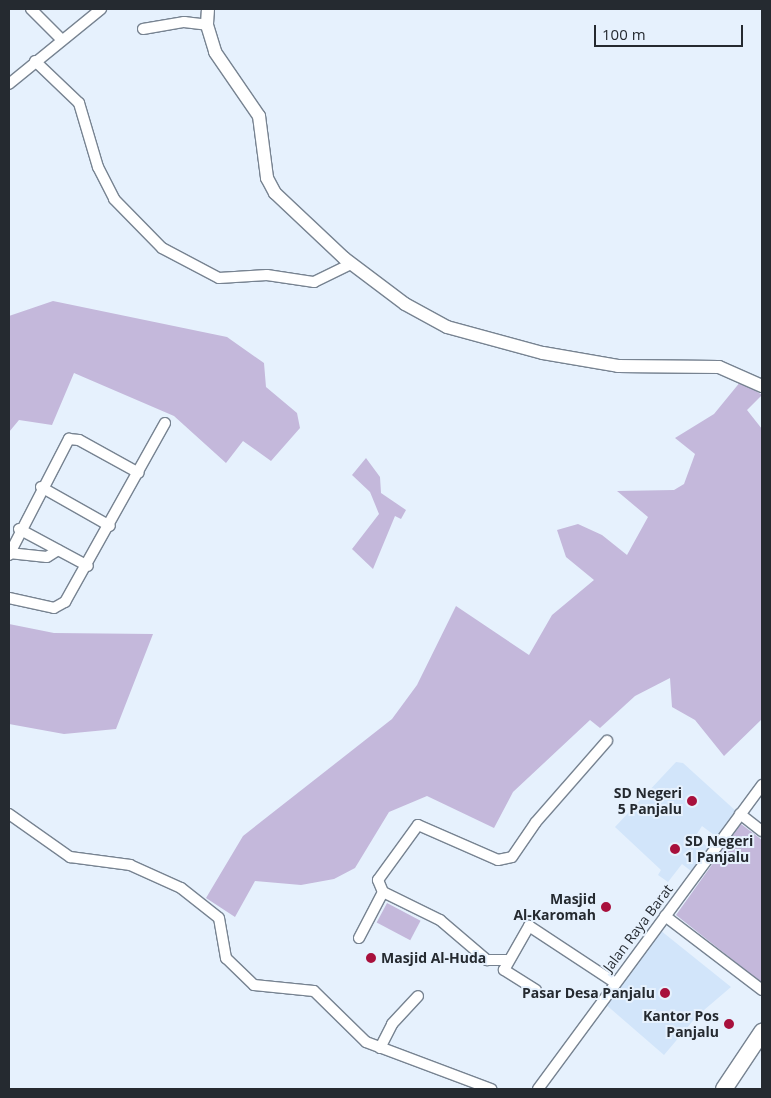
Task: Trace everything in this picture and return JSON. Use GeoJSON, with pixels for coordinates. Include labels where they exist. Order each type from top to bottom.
{"type":"FeatureCollection","features":[{"type":"Feature","properties":{"kind":"main road"},"geometry":{"type":"LineString","coordinates":[[727,1088],[762,1032]]}},
{"type":"Feature","properties":{"kind":"street"},"geometry":{"type":"LineString","coordinates":[[31,9],[60,38]]}},
{"type":"Feature","properties":{"kind":"street"},"geometry":{"type":"LineString","coordinates":[[9,84],[60,38],[101,9]]}},
{"type":"Feature","properties":{"kind":"street"},"geometry":{"type":"LineString","coordinates":[[208,9],[207,25],[224,70],[259,116],[267,178],[276,193],[347,261],[405,304],[468,334],[598,364],[719,368],[762,386]]}},
{"type":"Feature","properties":{"kind":"street"},"geometry":{"type":"LineString","coordinates":[[143,29],[178,22],[207,25]]}},
{"type":"Feature","properties":{"kind":"street"},"geometry":{"type":"LineString","coordinates":[[36,61],[79,103],[98,167],[114,199],[162,248],[219,278],[267,275],[314,282],[347,261]]}},
{"type":"Feature","properties":{"kind":"street"},"geometry":{"type":"LineString","coordinates":[[9,598],[58,607],[88,566],[165,423]]}},
{"type":"Feature","properties":{"kind":"street"},"geometry":{"type":"LineString","coordinates":[[58,550],[48,557],[9,554],[19,529],[41,488],[72,438],[138,473]]}},
{"type":"Feature","properties":{"kind":"street"},"geometry":{"type":"LineString","coordinates":[[41,488],[110,526]]}},
{"type":"Feature","properties":{"kind":"street"},"geometry":{"type":"LineString","coordinates":[[19,529],[88,566]]}},
{"type":"Feature","properties":{"kind":"street"},"geometry":{"type":"LineString","coordinates":[[506,960],[487,960],[440,920],[383,892],[378,880],[418,825],[498,860],[512,857],[536,822],[607,741]]}},
{"type":"Feature","properties":{"kind":"street","name":"Jalan Raya Barat"},"geometry":{"type":"LineString","coordinates":[[538,1089],[614,982],[762,785]]}},
{"type":"Feature","properties":{"kind":"street"},"geometry":{"type":"LineString","coordinates":[[9,814],[70,857],[130,866],[170,880],[219,918],[226,958],[240,976],[261,987],[314,991],[360,1038],[380,1048],[491,1089]]}},
{"type":"Feature","properties":{"kind":"street"},"geometry":{"type":"LineString","coordinates":[[740,814],[762,831]]}},
{"type":"Feature","properties":{"kind":"street"},"geometry":{"type":"LineString","coordinates":[[359,938],[383,892]]}},
{"type":"Feature","properties":{"kind":"street"},"geometry":{"type":"LineString","coordinates":[[665,916],[762,990]]}},
{"type":"Feature","properties":{"kind":"street"},"geometry":{"type":"LineString","coordinates":[[536,990],[504,971],[506,960],[526,927],[532,926],[614,982]]}},
{"type":"Feature","properties":{"kind":"street"},"geometry":{"type":"LineString","coordinates":[[380,1048],[392,1024],[418,996]]}},
{"type":"Feature","properties":{"kind":"shaded area"},"geometry":{"type":"Polygon","coordinates":[[[53,301],[227,337],[264,363],[266,387],[297,413],[300,428],[271,461],[243,441],[226,463],[174,416],[74,373],[52,425],[19,420],[9,432],[9,316],[53,301]]]}},
{"type":"Feature","properties":{"kind":"shaded area"},"geometry":{"type":"Polygon","coordinates":[[[741,381],[762,395],[747,410],[762,429],[762,719],[724,756],[695,720],[672,707],[670,678],[635,696],[600,728],[590,720],[513,792],[494,828],[427,796],[389,812],[355,868],[334,879],[301,885],[255,881],[235,917],[206,898],[243,836],[392,719],[417,685],[456,606],[529,655],[552,615],[594,580],[566,557],[557,530],[578,524],[602,535],[627,555],[648,517],[617,491],[674,490],[684,484],[695,454],[675,438],[714,414],[741,381]]]}},
{"type":"Feature","properties":{"kind":"shaded area"},"geometry":{"type":"Polygon","coordinates":[[[366,458],[380,477],[381,493],[406,510],[401,519],[395,516],[373,569],[352,549],[379,514],[370,492],[352,475],[366,458]]]}},
{"type":"Feature","properties":{"kind":"shaded area"},"geometry":{"type":"Polygon","coordinates":[[[9,624],[54,633],[153,634],[116,729],[64,734],[9,724],[9,624]]]}},
{"type":"Feature","properties":{"kind":"shaded area"},"geometry":{"type":"Polygon","coordinates":[[[676,762],[683,763],[737,812],[718,838],[702,826],[695,837],[709,848],[691,871],[682,864],[668,882],[658,875],[661,870],[615,827],[676,762]]]}},
{"type":"Feature","properties":{"kind":"shaded area"},"geometry":{"type":"Polygon","coordinates":[[[741,824],[762,840],[762,983],[676,915],[741,824]]]}},
{"type":"Feature","properties":{"kind":"shaded area"},"geometry":{"type":"Polygon","coordinates":[[[387,903],[421,921],[410,940],[377,922],[387,903]]]}},
{"type":"Feature","properties":{"kind":"shaded area","name":"Pasar Desa Panjalu"},"geometry":{"type":"Polygon","coordinates":[[[660,930],[731,987],[697,1016],[664,1055],[604,1003],[660,930]]]}},
{"type":"Feature","properties":{"kind":"place","name":"SD Negeri 5 Panjalu"},"geometry":{"type":"Point","coordinates":[692,801]}},
{"type":"Feature","properties":{"kind":"place","name":"SD Negeri 1 Panjalu"},"geometry":{"type":"Point","coordinates":[675,849]}},
{"type":"Feature","properties":{"kind":"place","name":"Masjid Al-Karomah"},"geometry":{"type":"Point","coordinates":[606,907]}},
{"type":"Feature","properties":{"kind":"place","name":"Masjid Al-Huda"},"geometry":{"type":"Point","coordinates":[371,958]}},
{"type":"Feature","properties":{"kind":"place","name":"Pasar Desa Panjalu"},"geometry":{"type":"Point","coordinates":[665,993]}},
{"type":"Feature","properties":{"kind":"place","name":"Kantor Pos Panjalu"},"geometry":{"type":"Point","coordinates":[729,1024]}}]}
